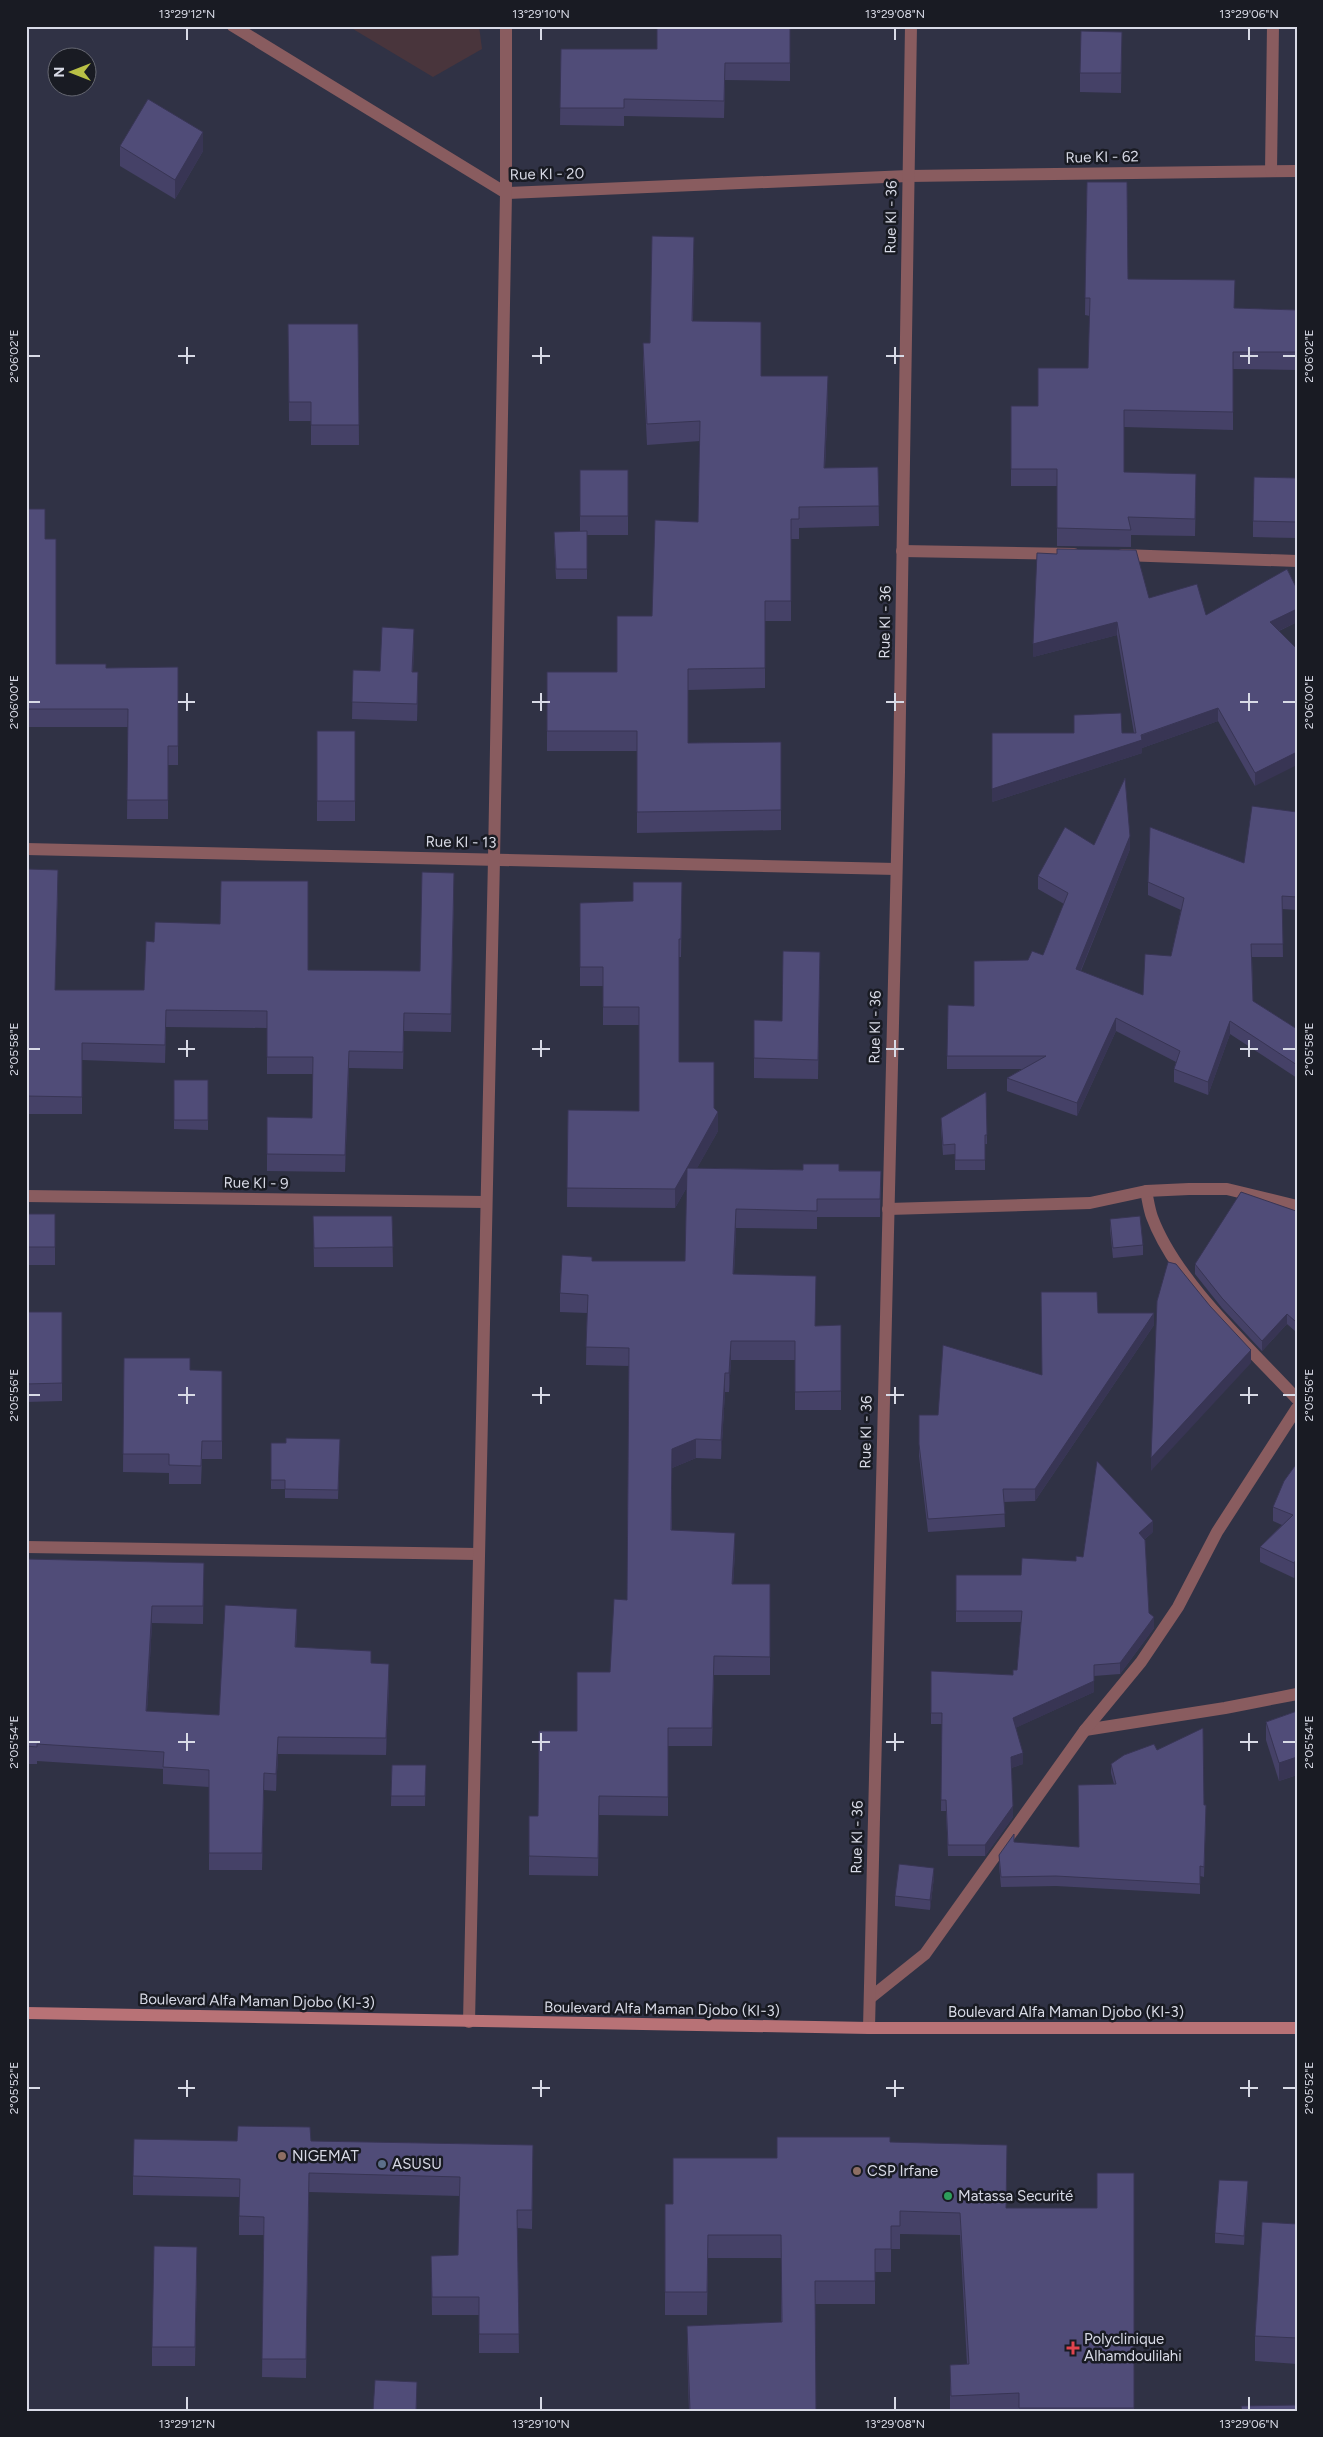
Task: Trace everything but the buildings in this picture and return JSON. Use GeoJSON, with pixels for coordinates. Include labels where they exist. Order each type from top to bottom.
{"type":"FeatureCollection","features":[{"type":"Feature","properties":{"kind":"main road","name":"Boulevard Alfa Maman Djobo (KI-3)"},"geometry":{"type":"LineString","coordinates":[[26,2013],[869,2028],[1297,2028]]}},
{"type":"Feature","properties":{"kind":"street","name":"Rue KI - 20"},"geometry":{"type":"LineString","coordinates":[[234,26],[506,192],[908,176]]}},
{"type":"Feature","properties":{"kind":"street"},"geometry":{"type":"LineString","coordinates":[[469,2022],[485,1202],[494,859],[506,192],[506,26]]}},
{"type":"Feature","properties":{"kind":"street","name":"Rue KI - 36"},"geometry":{"type":"LineString","coordinates":[[869,2028],[896,869],[911,26]]}},
{"type":"Feature","properties":{"kind":"street"},"geometry":{"type":"LineString","coordinates":[[1271,171],[1273,26]]}},
{"type":"Feature","properties":{"kind":"street","name":"Rue KI - 62"},"geometry":{"type":"LineString","coordinates":[[908,176],[1297,171]]}},
{"type":"Feature","properties":{"kind":"street"},"geometry":{"type":"LineString","coordinates":[[902,551],[1089,554]]}},
{"type":"Feature","properties":{"kind":"street"},"geometry":{"type":"LineString","coordinates":[[1108,554],[1297,561]]}},
{"type":"Feature","properties":{"kind":"street","name":"Rue KI - 13"},"geometry":{"type":"LineString","coordinates":[[26,849],[896,869]]}},
{"type":"Feature","properties":{"kind":"street"},"geometry":{"type":"LineString","coordinates":[[888,1209],[1090,1203],[1146,1191],[1227,1189],[1297,1206]]}},
{"type":"Feature","properties":{"kind":"street"},"geometry":{"type":"LineString","coordinates":[[1146,1191],[1152,1216],[1160,1236],[1190,1283],[1297,1399]]}},
{"type":"Feature","properties":{"kind":"street","name":"Rue KI - 9"},"geometry":{"type":"LineString","coordinates":[[26,1196],[485,1202]]}},
{"type":"Feature","properties":{"kind":"street"},"geometry":{"type":"LineString","coordinates":[[870,1998],[925,1954],[1085,1730],[1141,1662],[1178,1607],[1217,1532],[1297,1408]]}},
{"type":"Feature","properties":{"kind":"street"},"geometry":{"type":"LineString","coordinates":[[26,1547],[478,1554]]}},
{"type":"Feature","properties":{"kind":"street"},"geometry":{"type":"LineString","coordinates":[[1085,1730],[1225,1708],[1297,1694]]}},
{"type":"Feature","properties":{"kind":"shaded area"},"geometry":{"type":"Polygon","coordinates":[[[348,26],[479,26],[482,49],[433,77],[348,26]]]}},
{"type":"Feature","properties":{"kind":"place","name":"NIGEMAT"},"geometry":{"type":"Point","coordinates":[282,2156]}},
{"type":"Feature","properties":{"kind":"place","name":"ASUSU"},"geometry":{"type":"Point","coordinates":[382,2164]}},
{"type":"Feature","properties":{"kind":"place","name":"CSP Irfane"},"geometry":{"type":"Point","coordinates":[857,2171]}},
{"type":"Feature","properties":{"kind":"place","name":"Matassa Securité"},"geometry":{"type":"Point","coordinates":[948,2196]}},
{"type":"Feature","properties":{"kind":"place","name":"Polyclinique Alhamdoulilahi"},"geometry":{"type":"Point","coordinates":[1073,2348]}}]}
